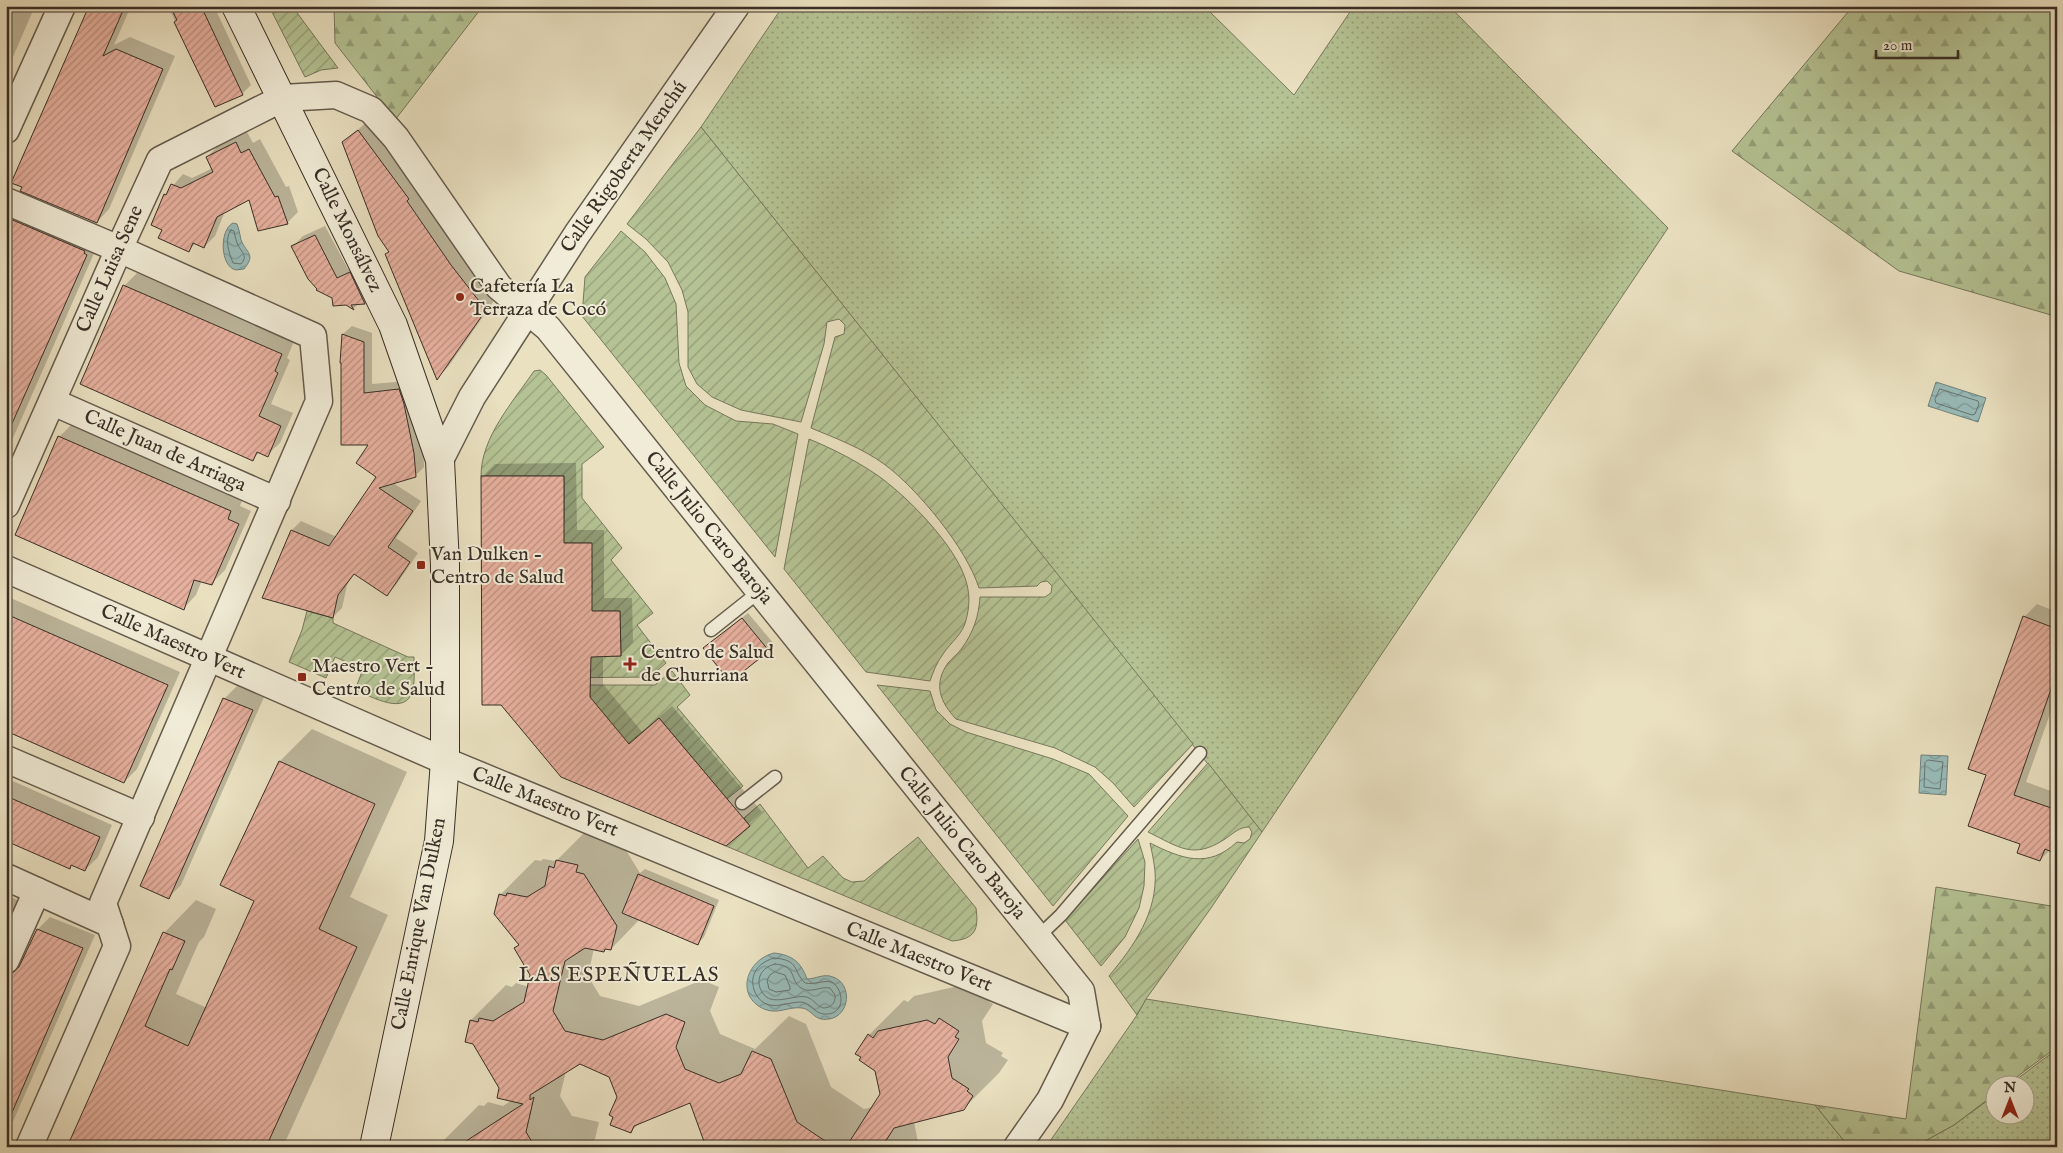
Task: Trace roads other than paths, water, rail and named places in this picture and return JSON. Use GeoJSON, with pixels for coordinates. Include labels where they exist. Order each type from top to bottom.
{"type":"FeatureCollection","features":[{"type":"Feature","properties":{"kind":"street"},"geometry":{"type":"LineString","coordinates":[[6,130],[62,6]]}},
{"type":"Feature","properties":{"kind":"street","name":"Calle Monsálvez"},"geometry":{"type":"LineString","coordinates":[[236,6],[393,324],[440,460]]}},
{"type":"Feature","properties":{"kind":"street","name":"Calle Rigoberta Menchú"},"geometry":{"type":"LineString","coordinates":[[440,460],[472,397],[586,221],[736,6]]}},
{"type":"Feature","properties":{"kind":"street","name":"Calle Julio Caro Baroja"},"geometry":{"type":"LineString","coordinates":[[283,98],[336,95],[371,110],[396,138],[499,288],[548,328],[1081,991],[1087,1026]]}},
{"type":"Feature","properties":{"kind":"street","name":"Calle Luisa Sene"},"geometry":{"type":"LineString","coordinates":[[6,505],[119,248],[160,160],[283,98]]}},
{"type":"Feature","properties":{"kind":"street"},"geometry":{"type":"LineString","coordinates":[[6,201],[119,248],[313,336],[319,402],[208,658],[142,817],[103,903],[118,946],[29,1147]]}},
{"type":"Feature","properties":{"kind":"street","name":"Calle Juan de Arriaga"},"geometry":{"type":"LineString","coordinates":[[52,402],[277,501]]}},
{"type":"Feature","properties":{"kind":"street","name":"Calle Enrique Van Dulken"},"geometry":{"type":"LineString","coordinates":[[374,1147],[439,841],[445,761],[445,565],[440,460]]}},
{"type":"Feature","properties":{"kind":"street","name":"Calle Maestro Vert"},"geometry":{"type":"LineString","coordinates":[[6,569],[445,761],[1087,1026]]}},
{"type":"Feature","properties":{"kind":"street"},"geometry":{"type":"LineString","coordinates":[[6,759],[142,817]]}},
{"type":"Feature","properties":{"kind":"street"},"geometry":{"type":"LineString","coordinates":[[6,877],[110,924]]}},
{"type":"Feature","properties":{"kind":"street"},"geometry":{"type":"LineString","coordinates":[[6,960],[37,891]]}},
{"type":"Feature","properties":{"kind":"street"},"geometry":{"type":"LineString","coordinates":[[1017,1147],[1050,1100],[1087,1026]]}},
{"type":"Feature","properties":{"kind":"lane"},"geometry":{"type":"LineString","coordinates":[[712,630],[760,591]]}},
{"type":"Feature","properties":{"kind":"lane"},"geometry":{"type":"LineString","coordinates":[[1038,937],[1060,915],[1200,753]]}},
{"type":"Feature","properties":{"kind":"lane"},"geometry":{"type":"LineString","coordinates":[[742,803],[775,777]]}},
{"type":"Feature","properties":{"kind":"water"},"geometry":{"type":"Polygon","coordinates":[[[233,223],[237,224],[241,240],[250,257],[244,269],[236,270],[231,267],[224,256],[225,233],[233,223]]]}},
{"type":"Feature","properties":{"kind":"water"},"geometry":{"type":"Polygon","coordinates":[[[1936,382],[1986,398],[1978,422],[1928,406],[1936,382]]]}},
{"type":"Feature","properties":{"kind":"water"},"geometry":{"type":"Polygon","coordinates":[[[1921,755],[1948,756],[1946,795],[1919,793],[1921,755]]]}},
{"type":"Feature","properties":{"kind":"water"},"geometry":{"type":"Polygon","coordinates":[[[774,953],[795,960],[802,968],[807,979],[826,976],[833,977],[839,981],[844,986],[846,993],[845,1006],[841,1012],[836,1017],[820,1019],[802,1008],[769,1011],[755,1003],[749,996],[747,987],[751,970],[764,957],[774,953]]]}},
{"type":"Feature","properties":{"kind":"place","name":"Cafetería La Terraza de Cocó"},"geometry":{"type":"Point","coordinates":[460,297]}},
{"type":"Feature","properties":{"kind":"place","name":"Van Dulken - Centro de Salud"},"geometry":{"type":"Point","coordinates":[421,565]}},
{"type":"Feature","properties":{"kind":"place","name":"Centro de Salud de Churriana"},"geometry":{"type":"Point","coordinates":[630,664]}},
{"type":"Feature","properties":{"kind":"place","name":"Maestro Vert - Centro de Salud"},"geometry":{"type":"Point","coordinates":[302,677]}},
{"type":"Feature","properties":{"kind":"district","name":"LAS ESPEÑUELAS"},"geometry":{"type":"Point","coordinates":[619,975]}}]}
